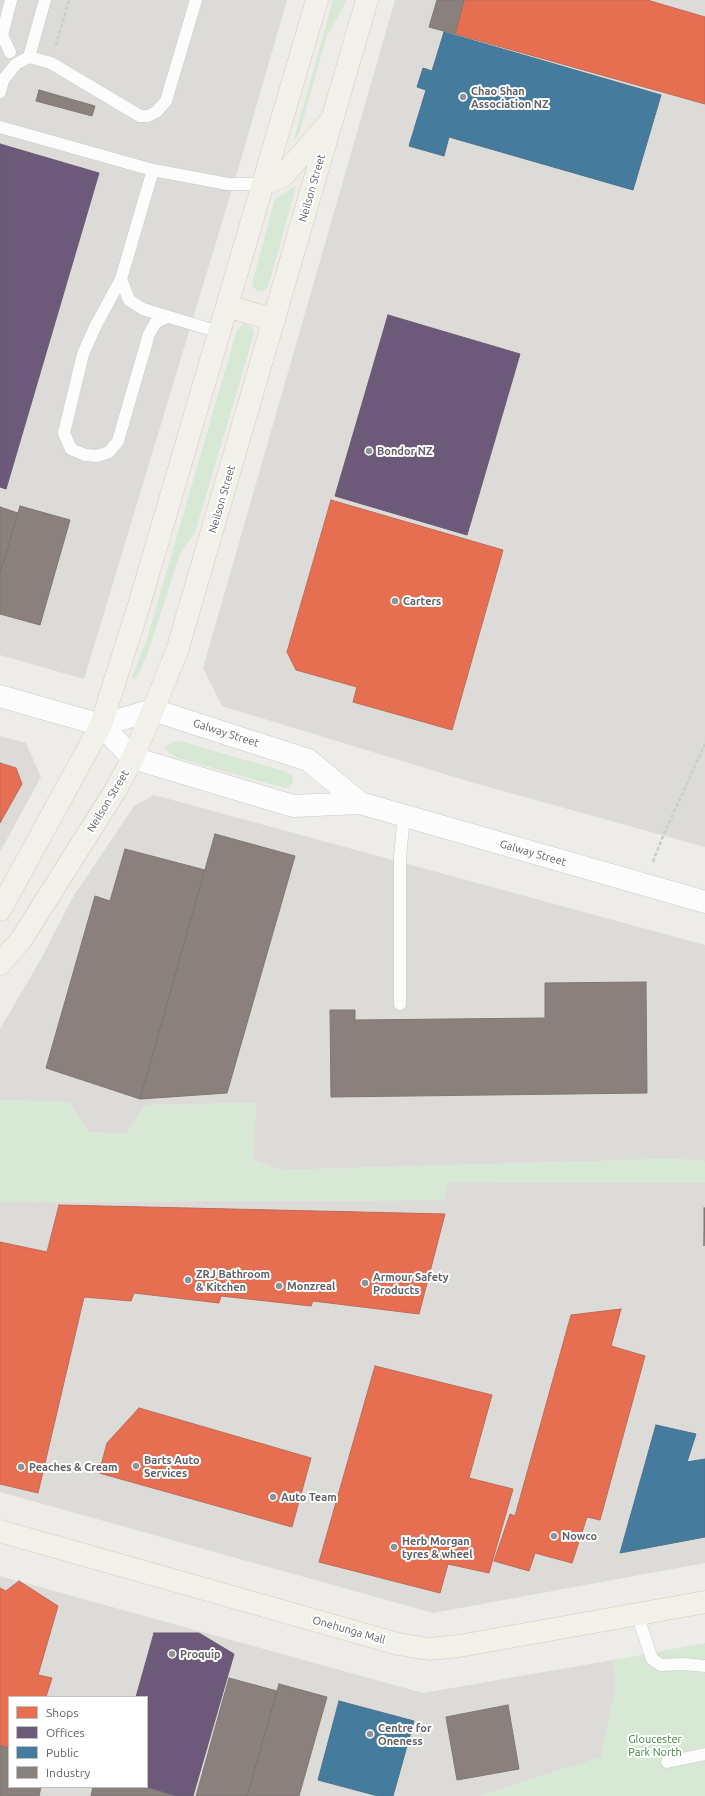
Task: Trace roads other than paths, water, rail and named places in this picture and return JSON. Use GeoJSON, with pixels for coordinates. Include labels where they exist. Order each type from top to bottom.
{"type":"FeatureCollection","features":[{"type":"Feature","properties":{"kind":"main road"},"geometry":{"type":"LineString","coordinates":[[0,910],[101,725],[139,605],[317,0]]}},
{"type":"Feature","properties":{"kind":"main road","name":"Neilson Street"},"geometry":{"type":"LineString","coordinates":[[0,964],[21,940],[115,791],[133,758],[177,651],[367,0]]}},
{"type":"Feature","properties":{"kind":"main road"},"geometry":{"type":"LineString","coordinates":[[264,184],[283,176],[332,118]]}},
{"type":"Feature","properties":{"kind":"main road"},"geometry":{"type":"LineString","coordinates":[[228,306],[274,320]]}},
{"type":"Feature","properties":{"kind":"main road","name":"Onehunga Mall"},"geometry":{"type":"LineString","coordinates":[[0,1532],[398,1644],[429,1649],[459,1646],[705,1602]]}},
{"type":"Feature","properties":{"kind":"street","name":"Galway Street"},"geometry":{"type":"LineString","coordinates":[[0,696],[101,725],[133,758],[293,806],[360,803],[705,902]]}},
{"type":"Feature","properties":{"kind":"street"},"geometry":{"type":"LineString","coordinates":[[101,725],[153,710]]}},
{"type":"Feature","properties":{"kind":"street","name":"Galway Street"},"geometry":{"type":"LineString","coordinates":[[153,710],[308,760],[360,803]]}},
{"type":"Feature","properties":{"kind":"lane"},"geometry":{"type":"LineString","coordinates":[[11,0],[2,35],[5,50],[51,63],[140,116],[148,116],[156,112],[166,101],[196,0]]}},
{"type":"Feature","properties":{"kind":"lane"},"geometry":{"type":"LineString","coordinates":[[0,92],[3,80],[16,64],[29,57],[45,0]]}},
{"type":"Feature","properties":{"kind":"lane"},"geometry":{"type":"LineString","coordinates":[[1,126],[153,170],[228,184],[264,184]]}},
{"type":"Feature","properties":{"kind":"lane"},"geometry":{"type":"LineString","coordinates":[[153,170],[121,279],[96,325],[84,354],[64,433],[71,449],[85,455],[97,456],[109,452],[118,441],[149,334],[156,322],[167,316]]}},
{"type":"Feature","properties":{"kind":"lane"},"geometry":{"type":"LineString","coordinates":[[121,279],[129,300],[143,309],[219,332]]}},
{"type":"Feature","properties":{"kind":"lane"},"geometry":{"type":"LineString","coordinates":[[400,1004],[400,857],[404,816]]}},
{"type":"Feature","properties":{"kind":"lane"},"geometry":{"type":"LineString","coordinates":[[637,1614],[652,1659],[661,1665],[684,1664],[705,1666]]}},
{"type":"Feature","properties":{"kind":"lane"},"geometry":{"type":"LineString","coordinates":[[667,1762],[705,1754]]}},
{"type":"Feature","properties":{"kind":"place","name":"Chao Shan Association NZ"},"geometry":{"type":"Point","coordinates":[463,97]}},
{"type":"Feature","properties":{"kind":"place","name":"Bondor NZ"},"geometry":{"type":"Point","coordinates":[369,451]}},
{"type":"Feature","properties":{"kind":"place","name":"Carters"},"geometry":{"type":"Point","coordinates":[395,601]}},
{"type":"Feature","properties":{"kind":"place","name":"ZRJ Bathroom & Kitchen"},"geometry":{"type":"Point","coordinates":[188,1280]}},
{"type":"Feature","properties":{"kind":"place","name":"Armour Safety Products"},"geometry":{"type":"Point","coordinates":[365,1283]}},
{"type":"Feature","properties":{"kind":"place","name":"Monzreal"},"geometry":{"type":"Point","coordinates":[279,1286]}},
{"type":"Feature","properties":{"kind":"place","name":"Barts Auto Services"},"geometry":{"type":"Point","coordinates":[136,1466]}},
{"type":"Feature","properties":{"kind":"place","name":"Peaches & Cream"},"geometry":{"type":"Point","coordinates":[21,1467]}},
{"type":"Feature","properties":{"kind":"place","name":"Auto Team"},"geometry":{"type":"Point","coordinates":[273,1497]}},
{"type":"Feature","properties":{"kind":"place","name":"Nowco"},"geometry":{"type":"Point","coordinates":[554,1536]}},
{"type":"Feature","properties":{"kind":"place","name":"Herb Morgan tyres & wheel"},"geometry":{"type":"Point","coordinates":[394,1547]}},
{"type":"Feature","properties":{"kind":"place","name":"Proquip"},"geometry":{"type":"Point","coordinates":[172,1654]}},
{"type":"Feature","properties":{"kind":"place","name":"Centre for Oneness"},"geometry":{"type":"Point","coordinates":[370,1734]}},
{"type":"Feature","properties":{"kind":"park label","name":"Gloucester Park North"},"geometry":{"type":"Point","coordinates":[655,1745]}}]}
